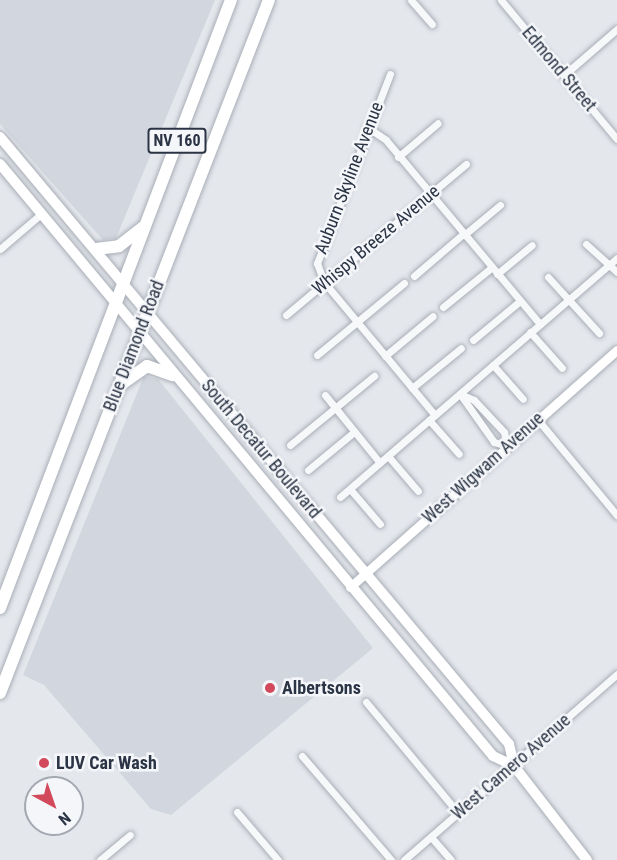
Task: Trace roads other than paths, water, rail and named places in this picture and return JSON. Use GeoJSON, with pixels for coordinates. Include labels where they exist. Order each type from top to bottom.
{"type":"FeatureCollection","features":[{"type":"Feature","properties":{"kind":"highway","name":"Blue Diamond Road"},"geometry":{"type":"LineString","coordinates":[[0,608],[231,0]]}},
{"type":"Feature","properties":{"kind":"highway","name":"Blue Diamond Road"},"geometry":{"type":"LineString","coordinates":[[0,693],[269,0]]}},
{"type":"Feature","properties":{"kind":"highway"},"geometry":{"type":"LineString","coordinates":[[96,249],[118,246],[146,224]]}},
{"type":"Feature","properties":{"kind":"highway"},"geometry":{"type":"LineString","coordinates":[[117,388],[147,366],[172,375]]}},
{"type":"Feature","properties":{"kind":"main road","name":"South Decatur Boulevard"},"geometry":{"type":"LineString","coordinates":[[0,137],[509,744],[514,766],[587,860]]}},
{"type":"Feature","properties":{"kind":"main road","name":"South Decatur Boulevard"},"geometry":{"type":"LineString","coordinates":[[0,164],[138,335],[493,756],[514,766]]}},
{"type":"Feature","properties":{"kind":"street"},"geometry":{"type":"LineString","coordinates":[[411,0],[432,24]]}},
{"type":"Feature","properties":{"kind":"street","name":"Edmond Street"},"geometry":{"type":"LineString","coordinates":[[501,0],[617,139]]}},
{"type":"Feature","properties":{"kind":"street"},"geometry":{"type":"LineString","coordinates":[[564,75],[617,30]]}},
{"type":"Feature","properties":{"kind":"street","name":"Auburn Skyline Avenue"},"geometry":{"type":"LineString","coordinates":[[324,282],[317,256],[390,74]]}},
{"type":"Feature","properties":{"kind":"street"},"geometry":{"type":"LineString","coordinates":[[398,157],[438,123]]}},
{"type":"Feature","properties":{"kind":"street"},"geometry":{"type":"LineString","coordinates":[[367,127],[398,157],[540,324]]}},
{"type":"Feature","properties":{"kind":"street","name":"Whispy Breeze Avenue"},"geometry":{"type":"LineString","coordinates":[[286,315],[466,164]]}},
{"type":"Feature","properties":{"kind":"street"},"geometry":{"type":"LineString","coordinates":[[414,276],[500,205]]}},
{"type":"Feature","properties":{"kind":"street"},"geometry":{"type":"LineString","coordinates":[[0,249],[41,214]]}},
{"type":"Feature","properties":{"kind":"street"},"geometry":{"type":"LineString","coordinates":[[586,244],[617,272]]}},
{"type":"Feature","properties":{"kind":"street"},"geometry":{"type":"LineString","coordinates":[[497,274],[532,245]]}},
{"type":"Feature","properties":{"kind":"street"},"geometry":{"type":"LineString","coordinates":[[340,497],[617,258]]}},
{"type":"Feature","properties":{"kind":"street"},"geometry":{"type":"LineString","coordinates":[[443,307],[492,267]]}},
{"type":"Feature","properties":{"kind":"street"},"geometry":{"type":"LineString","coordinates":[[548,277],[599,333]]}},
{"type":"Feature","properties":{"kind":"street"},"geometry":{"type":"LineString","coordinates":[[324,282],[412,388],[459,454]]}},
{"type":"Feature","properties":{"kind":"street"},"geometry":{"type":"LineString","coordinates":[[317,355],[404,283]]}},
{"type":"Feature","properties":{"kind":"street"},"geometry":{"type":"LineString","coordinates":[[473,340],[520,301]]}},
{"type":"Feature","properties":{"kind":"street"},"geometry":{"type":"LineString","coordinates":[[385,356],[433,316]]}},
{"type":"Feature","properties":{"kind":"street"},"geometry":{"type":"LineString","coordinates":[[531,332],[562,369]]}},
{"type":"Feature","properties":{"kind":"street"},"geometry":{"type":"LineString","coordinates":[[412,388],[461,348]]}},
{"type":"Feature","properties":{"kind":"street","name":"West Wigwam Avenue"},"geometry":{"type":"LineString","coordinates":[[350,587],[617,351]]}},
{"type":"Feature","properties":{"kind":"street"},"geometry":{"type":"LineString","coordinates":[[493,365],[524,399]]}},
{"type":"Feature","properties":{"kind":"street"},"geometry":{"type":"LineString","coordinates":[[290,445],[374,376]]}},
{"type":"Feature","properties":{"kind":"street"},"geometry":{"type":"LineString","coordinates":[[459,394],[474,400],[504,432],[507,446],[494,442],[459,394]]}},
{"type":"Feature","properties":{"kind":"street"},"geometry":{"type":"LineString","coordinates":[[325,395],[380,463]]}},
{"type":"Feature","properties":{"kind":"street"},"geometry":{"type":"LineString","coordinates":[[538,420],[617,515]]}},
{"type":"Feature","properties":{"kind":"street"},"geometry":{"type":"LineString","coordinates":[[308,470],[354,432]]}},
{"type":"Feature","properties":{"kind":"street"},"geometry":{"type":"LineString","coordinates":[[388,456],[418,491]]}},
{"type":"Feature","properties":{"kind":"street"},"geometry":{"type":"LineString","coordinates":[[350,489],[380,524]]}},
{"type":"Feature","properties":{"kind":"street","name":"West Camero Avenue"},"geometry":{"type":"LineString","coordinates":[[404,860],[617,674]]}},
{"type":"Feature","properties":{"kind":"street"},"geometry":{"type":"LineString","coordinates":[[366,702],[458,813]]}},
{"type":"Feature","properties":{"kind":"street"},"geometry":{"type":"LineString","coordinates":[[302,756],[391,860]]}},
{"type":"Feature","properties":{"kind":"street"},"geometry":{"type":"LineString","coordinates":[[237,812],[278,860]]}},
{"type":"Feature","properties":{"kind":"street"},"geometry":{"type":"LineString","coordinates":[[100,860],[130,835]]}},
{"type":"Feature","properties":{"kind":"street"},"geometry":{"type":"LineString","coordinates":[[431,837],[451,860]]}},
{"type":"Feature","properties":{"kind":"place","name":"Albertsons"},"geometry":{"type":"Point","coordinates":[270,688]}},
{"type":"Feature","properties":{"kind":"place","name":"LUV Car Wash"},"geometry":{"type":"Point","coordinates":[44,763]}}]}
